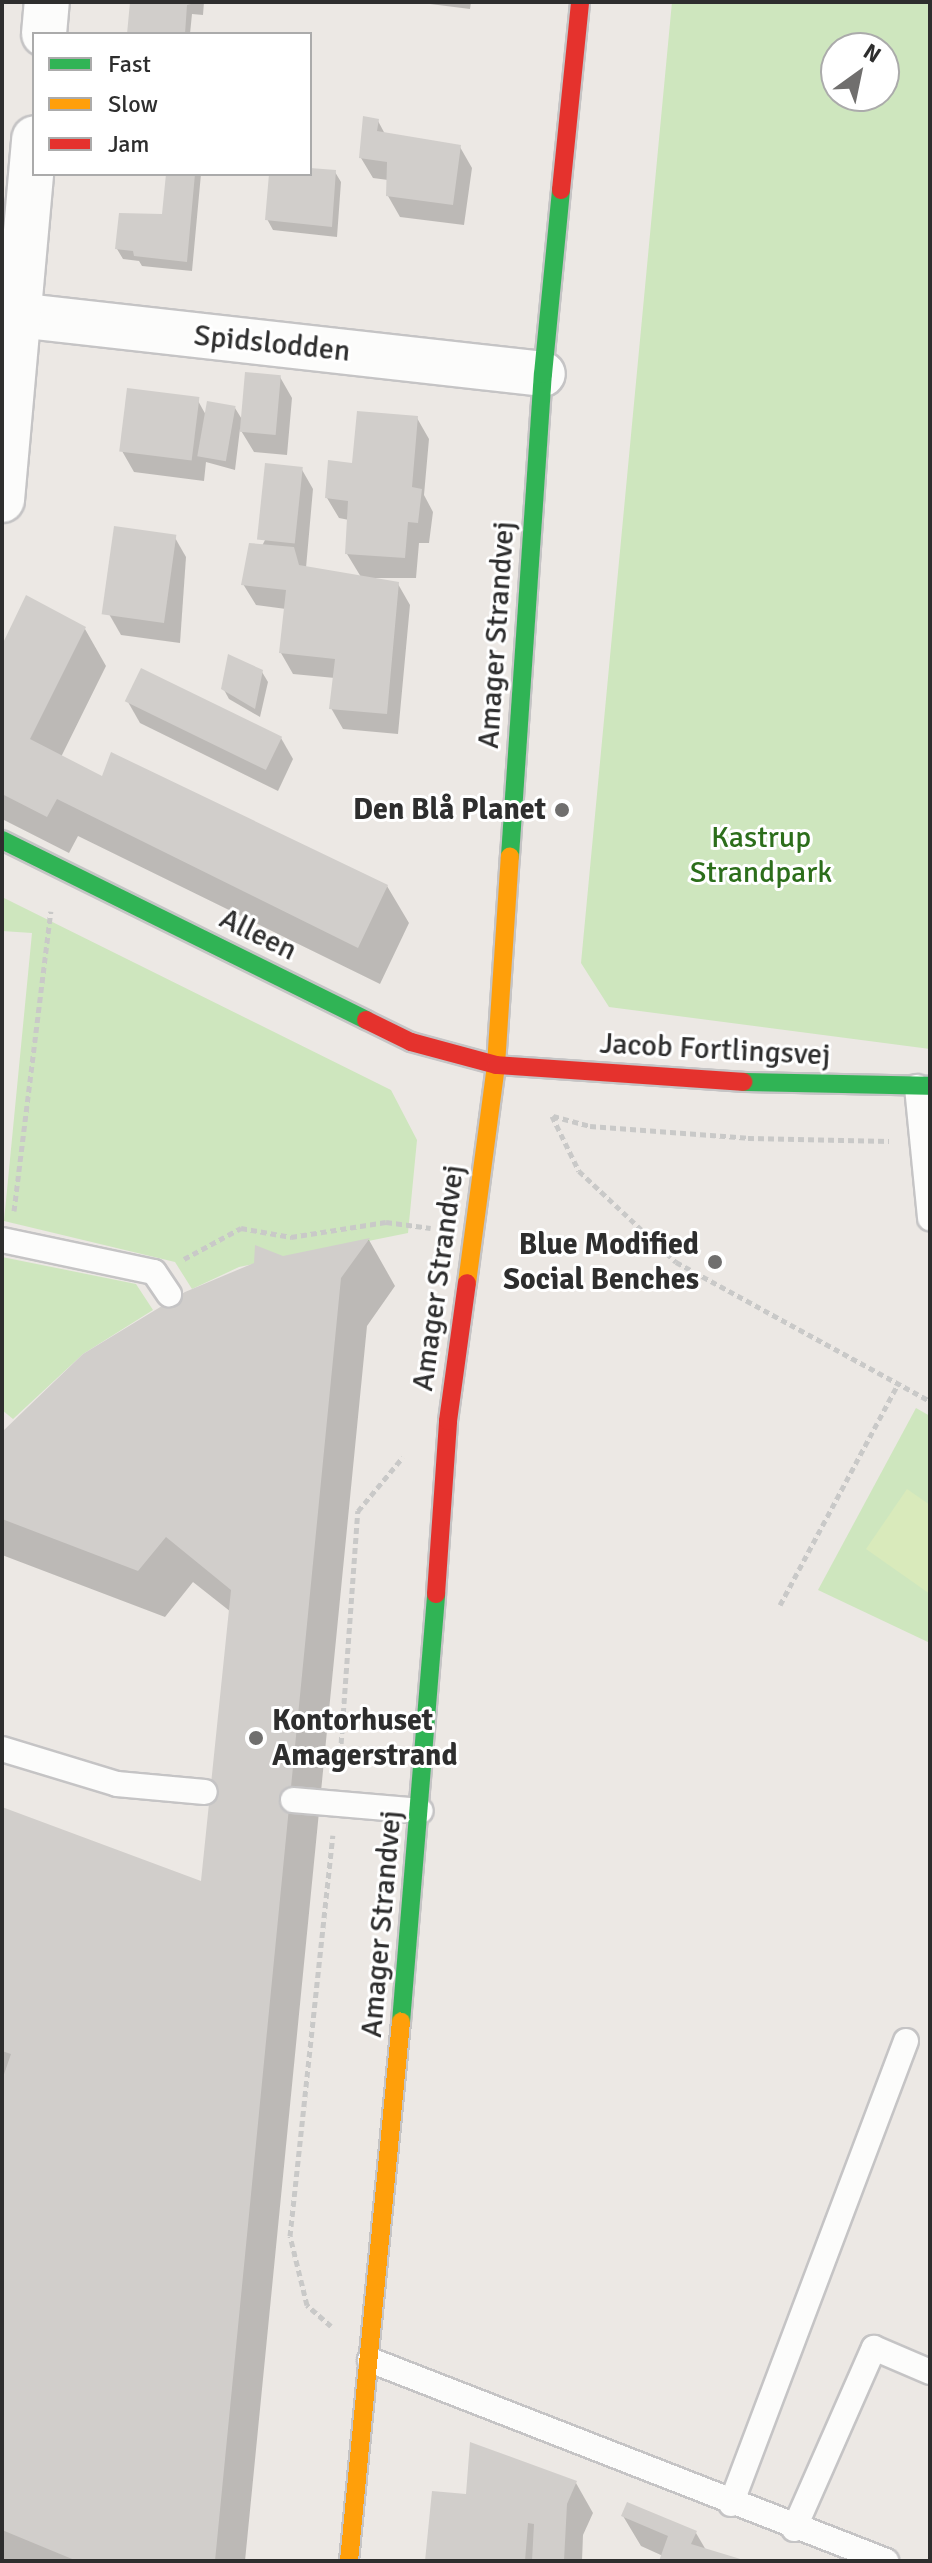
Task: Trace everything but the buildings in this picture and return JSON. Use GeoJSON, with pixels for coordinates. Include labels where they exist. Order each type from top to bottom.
{"type":"FeatureCollection","features":[{"type":"Feature","properties":{"kind":"street"},"geometry":{"type":"LineString","coordinates":[[44,32],[47,2]]}},
{"type":"Feature","properties":{"kind":"street","name":"Amager Strandvej"},"geometry":{"type":"LineString","coordinates":[[349,2561],[421,1811],[448,1421],[496,1065],[543,374],[580,2]]}},
{"type":"Feature","properties":{"kind":"street"},"geometry":{"type":"LineString","coordinates":[[2,500],[10,311],[32,152]]}},
{"type":"Feature","properties":{"kind":"street","name":"Spidslodden"},"geometry":{"type":"LineString","coordinates":[[10,311],[543,374]]}},
{"type":"Feature","properties":{"kind":"street","name":"Alleen"},"geometry":{"type":"LineString","coordinates":[[2,840],[411,1042],[496,1065]]}},
{"type":"Feature","properties":{"kind":"street","name":"Jacob Fortlingsvej"},"geometry":{"type":"LineString","coordinates":[[496,1065],[773,1084],[924,1087]]}},
{"type":"Feature","properties":{"kind":"lane"},"geometry":{"type":"LineString","coordinates":[[924,1087],[923,1141],[930,1218]]}},
{"type":"Feature","properties":{"kind":"lane"},"geometry":{"type":"LineString","coordinates":[[6,1241],[154,1272],[169,1294]]}},
{"type":"Feature","properties":{"kind":"lane"},"geometry":{"type":"LineString","coordinates":[[2,1749],[117,1784],[205,1792]]}},
{"type":"Feature","properties":{"kind":"lane"},"geometry":{"type":"LineString","coordinates":[[293,1800],[421,1811]]}},
{"type":"Feature","properties":{"kind":"lane"},"geometry":{"type":"LineString","coordinates":[[731,2504],[906,2041]]}},
{"type":"Feature","properties":{"kind":"lane"},"geometry":{"type":"LineString","coordinates":[[794,2529],[874,2348],[930,2372]]}},
{"type":"Feature","properties":{"kind":"lane"},"geometry":{"type":"LineString","coordinates":[[370,2360],[794,2529],[886,2561]]}},
{"type":"Feature","properties":{"kind":"path"},"geometry":{"type":"LineString","coordinates":[[6,1241],[27,1134],[51,909],[69,873]]}},
{"type":"Feature","properties":{"kind":"path"},"geometry":{"type":"LineString","coordinates":[[496,1065],[552,1116],[579,1171],[676,1262],[930,1401]]}},
{"type":"Feature","properties":{"kind":"path"},"geometry":{"type":"LineString","coordinates":[[552,1116],[590,1126],[748,1138],[923,1141]]}},
{"type":"Feature","properties":{"kind":"path"},"geometry":{"type":"LineString","coordinates":[[154,1272],[241,1228],[291,1237],[386,1222],[473,1234]]}},
{"type":"Feature","properties":{"kind":"path"},"geometry":{"type":"LineString","coordinates":[[780,1605],[898,1384]]}},
{"type":"Feature","properties":{"kind":"path"},"geometry":{"type":"LineString","coordinates":[[370,2360],[307,2305],[290,2236],[337,1805],[358,1511],[390,1467],[448,1421]]}},
{"type":"Feature","properties":{"kind":"green space","name":"Kastrup Strandpark"},"geometry":{"type":"Polygon","coordinates":[[[672,2],[930,2],[930,1049],[609,1007],[581,963],[672,2]]]}},
{"type":"Feature","properties":{"kind":"green space"},"geometry":{"type":"Polygon","coordinates":[[[2,897],[391,1090],[417,1140],[408,1233],[239,1267],[192,1289],[175,1262],[4,1221],[32,933],[2,931],[2,897]]]}},
{"type":"Feature","properties":{"kind":"green space"},"geometry":{"type":"Polygon","coordinates":[[[2,1257],[136,1284],[153,1310],[83,1354],[13,1419],[2,1410],[2,1257]]]}},
{"type":"Feature","properties":{"kind":"green space"},"geometry":{"type":"Polygon","coordinates":[[[916,1408],[930,1416],[930,1643],[818,1590],[916,1408]]]}},
{"type":"Feature","properties":{"kind":"green space"},"geometry":{"type":"Polygon","coordinates":[[[907,1489],[930,1505],[930,1594],[866,1549],[907,1489]]]}},
{"type":"Feature","properties":{"kind":"traffic: fast"},"geometry":{"type":"LineString","coordinates":[[510,856],[543,374],[561,190]]}},
{"type":"Feature","properties":{"kind":"traffic: fast"},"geometry":{"type":"LineString","coordinates":[[2,840],[366,1020]]}},
{"type":"Feature","properties":{"kind":"traffic: fast"},"geometry":{"type":"LineString","coordinates":[[743,1082],[930,1086]]}},
{"type":"Feature","properties":{"kind":"traffic: fast"},"geometry":{"type":"LineString","coordinates":[[401,2022],[436,1594]]}},
{"type":"Feature","properties":{"kind":"traffic: slow"},"geometry":{"type":"LineString","coordinates":[[467,1283],[496,1065],[510,856]]}},
{"type":"Feature","properties":{"kind":"traffic: slow"},"geometry":{"type":"LineString","coordinates":[[349,2561],[401,2022]]}},
{"type":"Feature","properties":{"kind":"traffic: jam"},"geometry":{"type":"LineString","coordinates":[[561,190],[580,2]]}},
{"type":"Feature","properties":{"kind":"traffic: jam"},"geometry":{"type":"LineString","coordinates":[[366,1020],[411,1042],[496,1065],[743,1082]]}},
{"type":"Feature","properties":{"kind":"traffic: jam"},"geometry":{"type":"LineString","coordinates":[[436,1594],[448,1421],[467,1283]]}},
{"type":"Feature","properties":{"kind":"place","name":"Den Blå Planet"},"geometry":{"type":"Point","coordinates":[562,810]}},
{"type":"Feature","properties":{"kind":"place","name":"Blue Modified Social Benches"},"geometry":{"type":"Point","coordinates":[715,1262]}},
{"type":"Feature","properties":{"kind":"place","name":"Kontorhuset Amagerstrand"},"geometry":{"type":"Point","coordinates":[256,1738]}}]}
